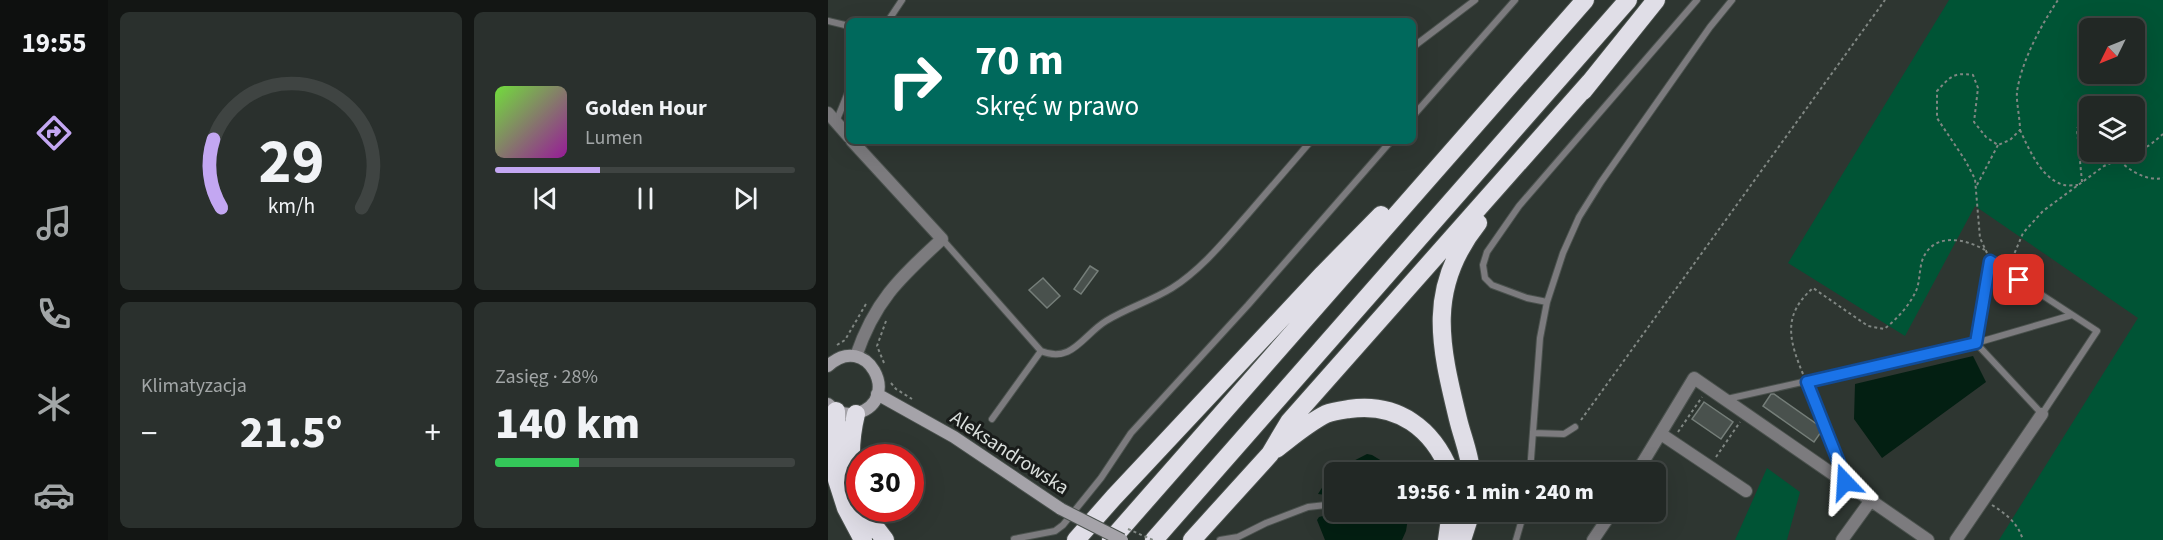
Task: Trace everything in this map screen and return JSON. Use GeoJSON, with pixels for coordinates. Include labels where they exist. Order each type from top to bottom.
{"type":"FeatureCollection","features":[{"type":"Feature","properties":{"kind":"highway"},"geometry":{"type":"LineString","coordinates":[[1111,540],[1585,0]]}},
{"type":"Feature","properties":{"kind":"highway"},"geometry":{"type":"LineString","coordinates":[[1154,540],[1628,0]]}},
{"type":"Feature","properties":{"kind":"highway"},"geometry":{"type":"LineString","coordinates":[[1469,462],[1444,358],[1441,330],[1445,286],[1452,263],[1472,230],[1656,0]]}},
{"type":"Feature","properties":{"kind":"highway"},"geometry":{"type":"LineString","coordinates":[[1192,540],[1270,454],[1289,422],[1590,82]]}},
{"type":"Feature","properties":{"kind":"highway"},"geometry":{"type":"LineString","coordinates":[[1076,540],[1323,274],[1467,133]]}},
{"type":"Feature","properties":{"kind":"highway"},"geometry":{"type":"LineString","coordinates":[[832,407],[837,480],[846,508],[863,540]]}},
{"type":"Feature","properties":{"kind":"highway"},"geometry":{"type":"LineString","coordinates":[[1270,454],[1328,413],[1365,407],[1398,414],[1417,424],[1433,440],[1446,462]]}},
{"type":"Feature","properties":{"kind":"highway"},"geometry":{"type":"LineString","coordinates":[[852,444],[856,414]]}},
{"type":"Feature","properties":{"kind":"highway"},"geometry":{"type":"LineString","coordinates":[[1062,540],[1114,497]]}},
{"type":"Feature","properties":{"kind":"highway"},"geometry":{"type":"LineString","coordinates":[[870,522],[885,540]]}},
{"type":"Feature","properties":{"kind":"highway"},"geometry":{"type":"LineString","coordinates":[[1447,540],[1450,522]]}},
{"type":"Feature","properties":{"kind":"highway"},"geometry":{"type":"LineString","coordinates":[[1462,540],[1468,522]]}},
{"type":"Feature","properties":{"kind":"main road"},"geometry":{"type":"LineString","coordinates":[[828,366],[837,359],[856,356],[870,364],[878,378],[878,394],[865,410],[856,414],[832,407]]}},
{"type":"Feature","properties":{"kind":"main road","name":"Aleksandrowska"},"geometry":{"type":"LineString","coordinates":[[878,394],[954,437],[1061,508],[1122,540]]}},
{"type":"Feature","properties":{"kind":"street"},"geometry":{"type":"LineString","coordinates":[[832,118],[846,134]]}},
{"type":"Feature","properties":{"kind":"street"},"geometry":{"type":"LineString","coordinates":[[855,144],[942,239],[890,290],[873,315],[856,356]]}},
{"type":"Feature","properties":{"kind":"street"},"geometry":{"type":"LineString","coordinates":[[1643,462],[1694,378],[1928,540]]}},
{"type":"Feature","properties":{"kind":"street"},"geometry":{"type":"LineString","coordinates":[[1956,540],[2042,414]]}},
{"type":"Feature","properties":{"kind":"street"},"geometry":{"type":"LineString","coordinates":[[1661,434],[1746,491]]}},
{"type":"Feature","properties":{"kind":"street"},"geometry":{"type":"LineString","coordinates":[[1842,540],[1871,500]]}},
{"type":"Feature","properties":{"kind":"street"},"geometry":{"type":"LineString","coordinates":[[1593,540],[1605,522]]}},
{"type":"Feature","properties":{"kind":"lane"},"geometry":{"type":"LineString","coordinates":[[890,18],[902,0]]}},
{"type":"Feature","properties":{"kind":"lane"},"geometry":{"type":"LineString","coordinates":[[1416,45],[1475,0]]}},
{"type":"Feature","properties":{"kind":"lane"},"geometry":{"type":"LineString","coordinates":[[1416,113],[1515,0]]}},
{"type":"Feature","properties":{"kind":"lane"},"geometry":{"type":"LineString","coordinates":[[1547,302],[1492,285],[1485,278],[1483,265],[1487,252],[1519,206],[1697,0]]}},
{"type":"Feature","properties":{"kind":"lane"},"geometry":{"type":"LineString","coordinates":[[1531,462],[1540,338],[1547,302],[1563,253],[1579,217],[1600,182],[1732,0]]}},
{"type":"Feature","properties":{"kind":"lane"},"geometry":{"type":"LineString","coordinates":[[828,21],[846,25]]}},
{"type":"Feature","properties":{"kind":"lane"},"geometry":{"type":"LineString","coordinates":[[832,118],[846,95]]}},
{"type":"Feature","properties":{"kind":"lane"},"geometry":{"type":"LineString","coordinates":[[942,239],[1041,351],[1061,355],[1074,348],[1105,321],[1172,288],[1194,271],[1221,245],[1308,144]]}},
{"type":"Feature","properties":{"kind":"lane"},"geometry":{"type":"LineString","coordinates":[[1014,539],[1055,531],[1063,525],[1101,478],[1131,433],[1248,305],[1388,144]]}},
{"type":"Feature","properties":{"kind":"lane"},"geometry":{"type":"LineString","coordinates":[[1990,261],[2097,331],[2042,414],[1976,343],[1990,261]]}},
{"type":"Feature","properties":{"kind":"lane"},"geometry":{"type":"LineString","coordinates":[[1727,399],[1976,343],[2072,315]]}},
{"type":"Feature","properties":{"kind":"lane"},"geometry":{"type":"LineString","coordinates":[[992,419],[1041,351]]}},
{"type":"Feature","properties":{"kind":"lane"},"geometry":{"type":"LineString","coordinates":[[1807,382],[1847,483]]}},
{"type":"Feature","properties":{"kind":"lane"},"geometry":{"type":"LineString","coordinates":[[1533,433],[1564,434],[1575,427]]}},
{"type":"Feature","properties":{"kind":"lane"},"geometry":{"type":"LineString","coordinates":[[1220,540],[1238,537],[1266,523],[1308,507],[1324,505]]}},
{"type":"Feature","properties":{"kind":"lane"},"geometry":{"type":"LineString","coordinates":[[1516,540],[1521,522]]}},
{"type":"Feature","properties":{"kind":"path"},"geometry":{"type":"LineString","coordinates":[[1575,427],[1886,0]]}},
{"type":"Feature","properties":{"kind":"path"},"geometry":{"type":"LineString","coordinates":[[2058,0],[2038,31],[2016,93],[2020,130],[2034,159],[2051,178],[2064,185],[2080,183]]}},
{"type":"Feature","properties":{"kind":"path"},"geometry":{"type":"LineString","coordinates":[[1990,261],[1980,238],[1975,179],[1937,118],[1937,91],[1948,79],[1959,73],[1973,75],[1978,88],[1974,122],[1986,137],[1998,145]]}},
{"type":"Feature","properties":{"kind":"path"},"geometry":{"type":"LineString","coordinates":[[2079,126],[2077,129],[2080,183]]}},
{"type":"Feature","properties":{"kind":"path"},"geometry":{"type":"LineString","coordinates":[[1976,188],[1998,145],[2010,140],[2020,130]]}},
{"type":"Feature","properties":{"kind":"path"},"geometry":{"type":"LineString","coordinates":[[2145,147],[2163,134]]}},
{"type":"Feature","properties":{"kind":"path"},"geometry":{"type":"LineString","coordinates":[[2006,272],[2023,233],[2043,211],[2104,166],[2113,162]]}},
{"type":"Feature","properties":{"kind":"path"},"geometry":{"type":"LineString","coordinates":[[2120,162],[2128,169],[2156,180],[2163,178]]}},
{"type":"Feature","properties":{"kind":"path"},"geometry":{"type":"LineString","coordinates":[[1807,382],[1791,345],[1790,323],[1804,296],[1813,288],[1868,326],[1884,329],[1896,320],[1916,292],[1922,261],[1927,251],[1936,242],[1959,240],[1972,242],[1985,250]]}},
{"type":"Feature","properties":{"kind":"path"},"geometry":{"type":"LineString","coordinates":[[884,364],[877,346],[888,315]]}},
{"type":"Feature","properties":{"kind":"path"},"geometry":{"type":"LineString","coordinates":[[890,381],[896,389],[916,401]]}},
{"type":"Feature","properties":{"kind":"path"},"geometry":{"type":"LineString","coordinates":[[1672,442],[1708,387]]}},
{"type":"Feature","properties":{"kind":"path"},"geometry":{"type":"LineString","coordinates":[[1709,466],[1746,413]]}},
{"type":"Feature","properties":{"kind":"path"},"geometry":{"type":"LineString","coordinates":[[1985,500],[2009,516],[2020,531],[2023,540]]}},
{"type":"Feature","properties":{"kind":"green space"},"geometry":{"type":"Polygon","coordinates":[[[1949,0],[2163,0],[2163,540],[1999,540],[2138,318],[1975,206],[1905,336],[1788,263],[1949,0]]]}},
{"type":"Feature","properties":{"kind":"green space"},"geometry":{"type":"Polygon","coordinates":[[[1767,468],[1800,492],[1787,540],[1735,540],[1767,468]]]}},
{"type":"Feature","properties":{"kind":"shaded area"},"geometry":{"type":"Polygon","coordinates":[[[1973,356],[1986,382],[1882,458],[1854,419],[1855,384],[1973,356]]]}},
{"type":"Feature","properties":{"kind":"shaded area"},"geometry":{"type":"Polygon","coordinates":[[[1367,454],[1384,462],[1351,462],[1367,454]]]}},
{"type":"Feature","properties":{"kind":"shaded area"},"geometry":{"type":"Polygon","coordinates":[[[1324,485],[1324,495],[1318,494],[1324,485]]]}},
{"type":"Feature","properties":{"kind":"shaded area"},"geometry":{"type":"Polygon","coordinates":[[[1324,516],[1324,522],[1407,522],[1402,540],[1325,540],[1317,520],[1324,516]]]}},
{"type":"Feature","properties":{"kind":"building"},"geometry":{"type":"Polygon","coordinates":[[[1090,266],[1098,271],[1081,294],[1074,289],[1090,266]]]}},
{"type":"Feature","properties":{"kind":"building"},"geometry":{"type":"Polygon","coordinates":[[[1043,278],[1060,296],[1047,308],[1029,290],[1043,278]]]}},
{"type":"Feature","properties":{"kind":"building"},"geometry":{"type":"Polygon","coordinates":[[[1771,394],[1818,425],[1821,432],[1814,442],[1763,406],[1771,394]]]}},
{"type":"Feature","properties":{"kind":"building"},"geometry":{"type":"Polygon","coordinates":[[[1704,402],[1733,422],[1721,439],[1692,419],[1704,402]]]}},
{"type":"Feature","properties":{"kind":"route"},"geometry":{"type":"LineString","coordinates":[[1845,482],[1847,483],[1807,382],[1976,343],[1990,261],[2019,280]]}}]}
